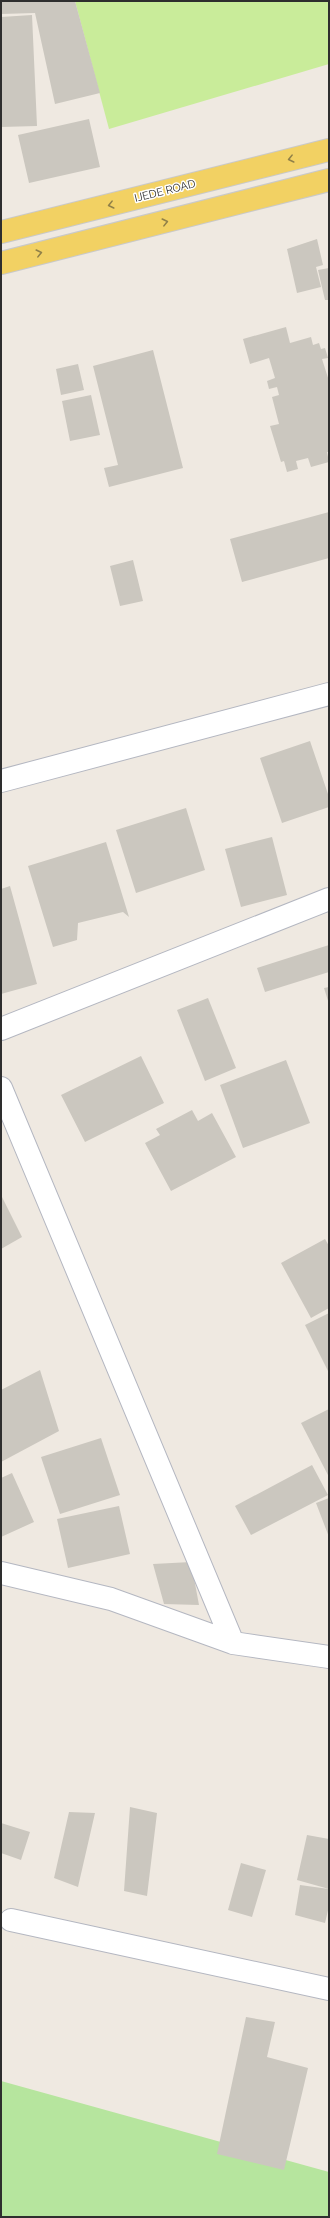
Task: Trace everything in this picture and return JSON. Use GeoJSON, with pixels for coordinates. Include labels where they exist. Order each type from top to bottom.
{"type":"FeatureCollection","features":[{"type":"Feature","properties":{"kind":"main road","name":"IJEDE ROAD"},"geometry":{"type":"LineString","coordinates":[[1,232],[329,150]]}},
{"type":"Feature","properties":{"kind":"main road"},"geometry":{"type":"LineString","coordinates":[[1,263],[329,180]]}},
{"type":"Feature","properties":{"kind":"street"},"geometry":{"type":"LineString","coordinates":[[1,781],[329,694]]}},
{"type":"Feature","properties":{"kind":"street"},"geometry":{"type":"LineString","coordinates":[[1,1029],[329,898]]}},
{"type":"Feature","properties":{"kind":"street"},"geometry":{"type":"LineString","coordinates":[[1,1088],[233,1643]]}},
{"type":"Feature","properties":{"kind":"street"},"geometry":{"type":"LineString","coordinates":[[1,1573],[111,1599],[233,1643],[329,1657]]}},
{"type":"Feature","properties":{"kind":"street"},"geometry":{"type":"LineString","coordinates":[[11,1920],[329,1989]]}},
{"type":"Feature","properties":{"kind":"green space"},"geometry":{"type":"Polygon","coordinates":[[[75,1],[329,1],[329,64],[109,129],[75,1]]]}},
{"type":"Feature","properties":{"kind":"green space"},"geometry":{"type":"Polygon","coordinates":[[[1,2081],[329,2172],[329,2217],[1,2217],[1,2081]]]}},
{"type":"Feature","properties":{"kind":"building"},"geometry":{"type":"Polygon","coordinates":[[[1,1],[75,1],[100,93],[55,104],[35,13],[1,14],[1,1]]]}},
{"type":"Feature","properties":{"kind":"building"},"geometry":{"type":"Polygon","coordinates":[[[32,15],[37,126],[1,127],[1,17],[32,15]]]}},
{"type":"Feature","properties":{"kind":"building"},"geometry":{"type":"Polygon","coordinates":[[[89,119],[100,167],[29,183],[18,135],[89,119]]]}},
{"type":"Feature","properties":{"kind":"building"},"geometry":{"type":"Polygon","coordinates":[[[317,239],[323,265],[316,267],[321,287],[297,293],[287,249],[317,239]]]}},
{"type":"Feature","properties":{"kind":"building"},"geometry":{"type":"Polygon","coordinates":[[[329,268],[329,300],[325,300],[318,270],[329,268]]]}},
{"type":"Feature","properties":{"kind":"building"},"geometry":{"type":"Polygon","coordinates":[[[286,327],[290,343],[311,337],[313,345],[319,343],[321,349],[325,348],[328,358],[322,359],[329,381],[329,452],[327,452],[329,462],[311,467],[308,458],[296,461],[298,469],[287,472],[284,461],[281,462],[270,426],[279,424],[272,397],[279,395],[277,387],[269,389],[267,381],[275,378],[269,358],[250,364],[243,339],[286,327]]]}},
{"type":"Feature","properties":{"kind":"building"},"geometry":{"type":"Polygon","coordinates":[[[153,350],[183,468],[109,487],[104,468],[118,465],[93,366],[153,350]]]}},
{"type":"Feature","properties":{"kind":"building"},"geometry":{"type":"Polygon","coordinates":[[[78,364],[84,390],[61,395],[56,369],[78,364]]]}},
{"type":"Feature","properties":{"kind":"building"},"geometry":{"type":"Polygon","coordinates":[[[91,395],[100,435],[70,441],[62,401],[91,395]]]}},
{"type":"Feature","properties":{"kind":"building"},"geometry":{"type":"Polygon","coordinates":[[[329,512],[329,558],[242,582],[230,539],[329,512]]]}},
{"type":"Feature","properties":{"kind":"building"},"geometry":{"type":"Polygon","coordinates":[[[133,560],[143,601],[120,606],[110,566],[133,560]]]}},
{"type":"Feature","properties":{"kind":"building"},"geometry":{"type":"Polygon","coordinates":[[[310,741],[329,797],[329,807],[282,823],[260,758],[310,741]]]}},
{"type":"Feature","properties":{"kind":"building"},"geometry":{"type":"Polygon","coordinates":[[[186,808],[205,870],[136,893],[116,830],[186,808]]]}},
{"type":"Feature","properties":{"kind":"building"},"geometry":{"type":"Polygon","coordinates":[[[272,837],[287,895],[241,907],[225,849],[272,837]]]}},
{"type":"Feature","properties":{"kind":"building"},"geometry":{"type":"Polygon","coordinates":[[[106,842],[129,917],[123,912],[78,923],[77,940],[53,947],[28,866],[106,842]]]}},
{"type":"Feature","properties":{"kind":"building"},"geometry":{"type":"Polygon","coordinates":[[[10,886],[37,984],[1,994],[1,889],[10,886]]]}},
{"type":"Feature","properties":{"kind":"building"},"geometry":{"type":"Polygon","coordinates":[[[329,945],[329,972],[265,992],[257,968],[329,945]]]}},
{"type":"Feature","properties":{"kind":"building"},"geometry":{"type":"Polygon","coordinates":[[[329,987],[329,1004],[324,988],[329,987]]]}},
{"type":"Feature","properties":{"kind":"building"},"geometry":{"type":"Polygon","coordinates":[[[208,998],[236,1068],[205,1081],[177,1010],[208,998]]]}},
{"type":"Feature","properties":{"kind":"building"},"geometry":{"type":"Polygon","coordinates":[[[141,1056],[164,1103],[85,1142],[61,1095],[141,1056]]]}},
{"type":"Feature","properties":{"kind":"building"},"geometry":{"type":"Polygon","coordinates":[[[286,1060],[310,1123],[243,1148],[220,1085],[286,1060]]]}},
{"type":"Feature","properties":{"kind":"building"},"geometry":{"type":"Polygon","coordinates":[[[192,1110],[198,1121],[212,1113],[236,1157],[171,1191],[145,1143],[160,1135],[156,1129],[192,1110]]]}},
{"type":"Feature","properties":{"kind":"building"},"geometry":{"type":"Polygon","coordinates":[[[1,1195],[22,1237],[1,1249],[1,1195]]]}},
{"type":"Feature","properties":{"kind":"building"},"geometry":{"type":"Polygon","coordinates":[[[325,1239],[329,1246],[329,1308],[311,1318],[281,1263],[325,1239]]]}},
{"type":"Feature","properties":{"kind":"building"},"geometry":{"type":"Polygon","coordinates":[[[329,1313],[329,1373],[305,1325],[329,1313]]]}},
{"type":"Feature","properties":{"kind":"building"},"geometry":{"type":"Polygon","coordinates":[[[40,1370],[59,1431],[1,1462],[1,1390],[40,1370]]]}},
{"type":"Feature","properties":{"kind":"building"},"geometry":{"type":"Polygon","coordinates":[[[329,1409],[329,1477],[301,1423],[329,1409]]]}},
{"type":"Feature","properties":{"kind":"building"},"geometry":{"type":"Polygon","coordinates":[[[101,1438],[120,1495],[60,1514],[41,1457],[101,1438]]]}},
{"type":"Feature","properties":{"kind":"building"},"geometry":{"type":"Polygon","coordinates":[[[312,1465],[328,1495],[251,1535],[235,1506],[312,1465]]]}},
{"type":"Feature","properties":{"kind":"building"},"geometry":{"type":"Polygon","coordinates":[[[12,1473],[34,1522],[1,1537],[1,1478],[12,1473]]]}},
{"type":"Feature","properties":{"kind":"building"},"geometry":{"type":"Polygon","coordinates":[[[329,1498],[329,1537],[316,1503],[329,1498]]]}},
{"type":"Feature","properties":{"kind":"building"},"geometry":{"type":"Polygon","coordinates":[[[119,1506],[130,1554],[68,1568],[57,1519],[119,1506]]]}},
{"type":"Feature","properties":{"kind":"building"},"geometry":{"type":"Polygon","coordinates":[[[191,1562],[199,1605],[164,1604],[153,1564],[191,1562]]]}},
{"type":"Feature","properties":{"kind":"building"},"geometry":{"type":"Polygon","coordinates":[[[130,1807],[157,1813],[147,1896],[124,1891],[130,1807]]]}},
{"type":"Feature","properties":{"kind":"building"},"geometry":{"type":"Polygon","coordinates":[[[69,1812],[95,1813],[78,1887],[54,1878],[69,1812]]]}},
{"type":"Feature","properties":{"kind":"building"},"geometry":{"type":"Polygon","coordinates":[[[1,1823],[30,1832],[21,1860],[1,1853],[1,1823]]]}},
{"type":"Feature","properties":{"kind":"building"},"geometry":{"type":"Polygon","coordinates":[[[307,1835],[329,1839],[329,1889],[297,1880],[307,1835]]]}},
{"type":"Feature","properties":{"kind":"building"},"geometry":{"type":"Polygon","coordinates":[[[241,1863],[266,1870],[252,1917],[228,1910],[241,1863]]]}},
{"type":"Feature","properties":{"kind":"building"},"geometry":{"type":"Polygon","coordinates":[[[300,1885],[329,1889],[329,1906],[325,1923],[295,1915],[300,1885]]]}},
{"type":"Feature","properties":{"kind":"building"},"geometry":{"type":"Polygon","coordinates":[[[246,2017],[275,2022],[267,2057],[308,2068],[284,2170],[217,2154],[246,2017]]]}}]}
